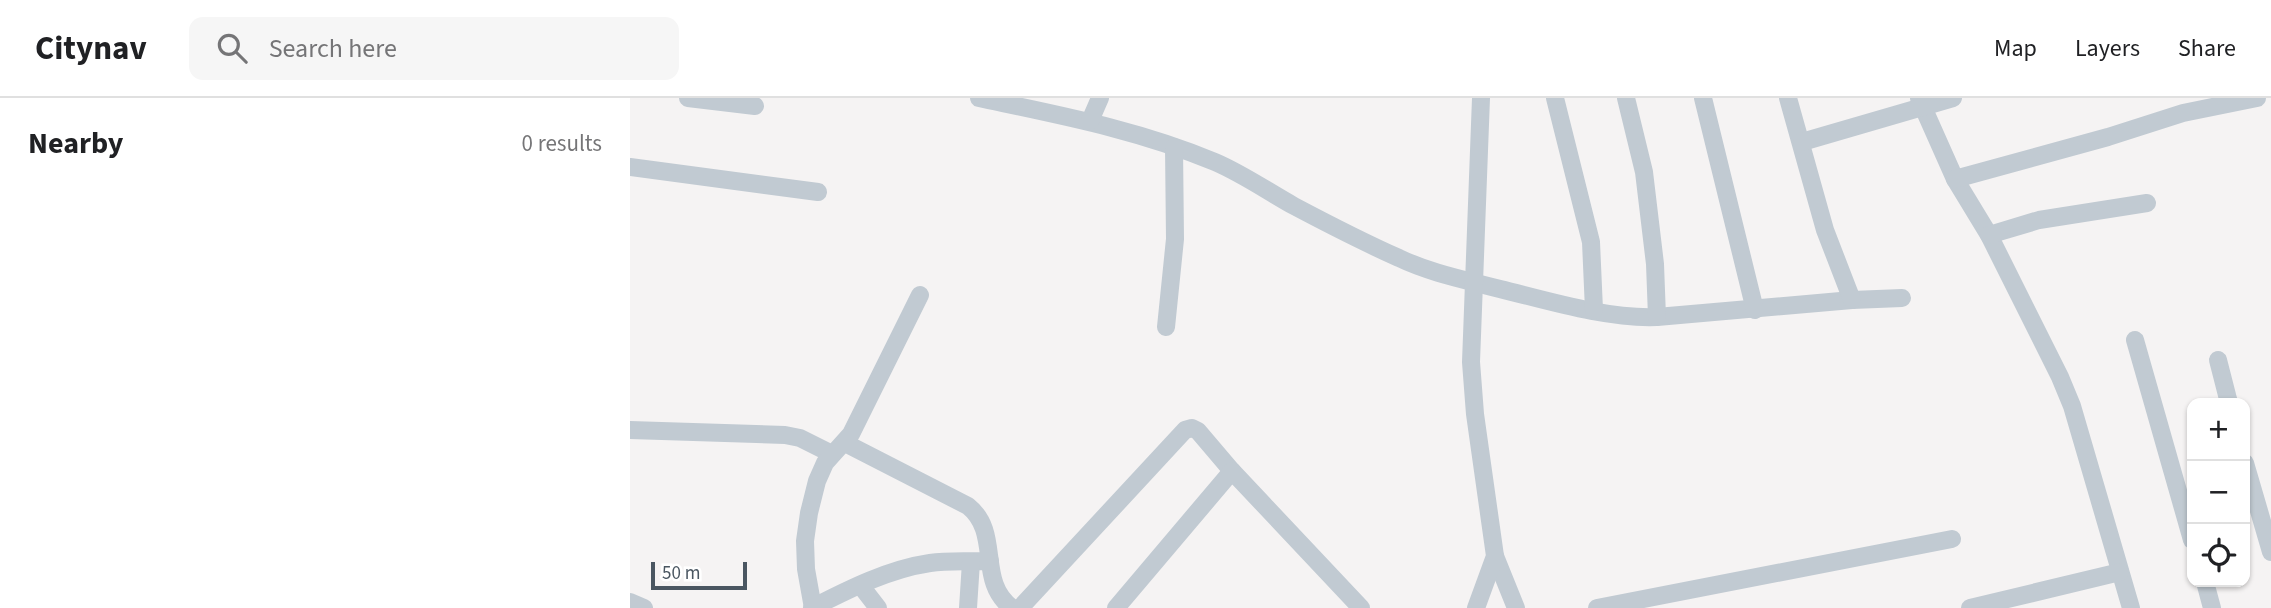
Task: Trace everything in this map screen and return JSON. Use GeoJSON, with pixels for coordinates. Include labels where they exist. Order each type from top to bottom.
{"type":"FeatureCollection","features":[{"type":"Feature","properties":{"kind":"street"},"geometry":{"type":"LineString","coordinates":[[688,98],[755,106]]}},
{"type":"Feature","properties":{"kind":"street"},"geometry":{"type":"LineString","coordinates":[[979,98],[1090,121],[1174,147],[1236,171],[1292,205],[1399,259],[1475,282],[1594,310],[1640,318],[1902,298]]}},
{"type":"Feature","properties":{"kind":"street"},"geometry":{"type":"LineString","coordinates":[[1090,121],[1100,98]]}},
{"type":"Feature","properties":{"kind":"street"},"geometry":{"type":"LineString","coordinates":[[1482,98],[1471,362],[1475,414],[1495,556],[1516,608]]}},
{"type":"Feature","properties":{"kind":"street"},"geometry":{"type":"LineString","coordinates":[[1555,98],[1591,242],[1594,310]]}},
{"type":"Feature","properties":{"kind":"street"},"geometry":{"type":"LineString","coordinates":[[1626,98],[1644,172],[1655,264],[1657,317]]}},
{"type":"Feature","properties":{"kind":"street"},"geometry":{"type":"LineString","coordinates":[[1703,98],[1755,310]]}},
{"type":"Feature","properties":{"kind":"street"},"geometry":{"type":"LineString","coordinates":[[1788,98],[1825,230],[1852,300]]}},
{"type":"Feature","properties":{"kind":"street"},"geometry":{"type":"LineString","coordinates":[[1802,142],[1920,103],[1953,98]]}},
{"type":"Feature","properties":{"kind":"street"},"geometry":{"type":"LineString","coordinates":[[1955,180],[2183,113],[2257,98]]}},
{"type":"Feature","properties":{"kind":"street"},"geometry":{"type":"LineString","coordinates":[[1920,103],[1955,180],[1989,235],[2060,377],[2072,406],[2131,608]]}},
{"type":"Feature","properties":{"kind":"street"},"geometry":{"type":"LineString","coordinates":[[1166,327],[1175,239],[1174,147]]}},
{"type":"Feature","properties":{"kind":"street"},"geometry":{"type":"LineString","coordinates":[[630,167],[818,192]]}},
{"type":"Feature","properties":{"kind":"street"},"geometry":{"type":"LineString","coordinates":[[1989,235],[2039,220],[2147,203]]}},
{"type":"Feature","properties":{"kind":"street"},"geometry":{"type":"LineString","coordinates":[[920,295],[851,434],[825,463],[817,481],[808,513],[805,541],[806,569],[813,608],[909,567],[932,563],[990,561]]}},
{"type":"Feature","properties":{"kind":"street"},"geometry":{"type":"LineString","coordinates":[[2136,340],[2188,524]]}},
{"type":"Feature","properties":{"kind":"street"},"geometry":{"type":"LineString","coordinates":[[2218,360],[2228,398]]}},
{"type":"Feature","properties":{"kind":"street"},"geometry":{"type":"LineString","coordinates":[[1020,608],[1185,430],[1192,428],[1198,431],[1353,605]]}},
{"type":"Feature","properties":{"kind":"street"},"geometry":{"type":"LineString","coordinates":[[630,430],[785,435],[800,438],[838,448],[968,506],[979,514],[986,528],[993,579],[999,593],[1012,608]]}},
{"type":"Feature","properties":{"kind":"street"},"geometry":{"type":"LineString","coordinates":[[1116,608],[1232,471]]}},
{"type":"Feature","properties":{"kind":"street"},"geometry":{"type":"LineString","coordinates":[[2250,482],[2271,552]]}},
{"type":"Feature","properties":{"kind":"street"},"geometry":{"type":"LineString","coordinates":[[1597,608],[1952,539]]}},
{"type":"Feature","properties":{"kind":"street"},"geometry":{"type":"LineString","coordinates":[[1476,608],[1495,556]]}},
{"type":"Feature","properties":{"kind":"street"},"geometry":{"type":"LineString","coordinates":[[968,608],[971,562]]}},
{"type":"Feature","properties":{"kind":"street"},"geometry":{"type":"LineString","coordinates":[[1970,608],[2120,572]]}},
{"type":"Feature","properties":{"kind":"street"},"geometry":{"type":"LineString","coordinates":[[861,586],[878,608]]}},
{"type":"Feature","properties":{"kind":"street"},"geometry":{"type":"LineString","coordinates":[[2206,587],[2212,608]]}},
{"type":"Feature","properties":{"kind":"street"},"geometry":{"type":"LineString","coordinates":[[630,602],[644,608]]}}]}
